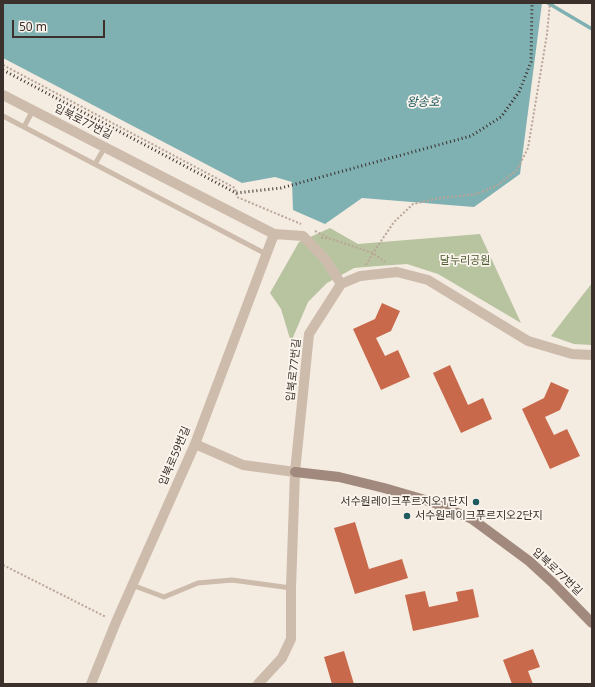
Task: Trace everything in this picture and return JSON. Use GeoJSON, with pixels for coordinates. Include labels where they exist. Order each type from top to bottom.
{"type":"FeatureCollection","features":[{"type":"Feature","properties":{"kind":"street","name":"입북로77번길"},"geometry":{"type":"LineString","coordinates":[[3,95],[274,234],[306,232]]}},
{"type":"Feature","properties":{"kind":"street"},"geometry":{"type":"LineString","coordinates":[[306,232],[341,284],[360,276],[397,272],[428,280],[528,341],[572,354],[592,355]]}},
{"type":"Feature","properties":{"kind":"street","name":"입북로59번길"},"geometry":{"type":"LineString","coordinates":[[91,684],[132,585],[195,444],[274,234]]}},
{"type":"Feature","properties":{"kind":"street","name":"입북로77번길"},"geometry":{"type":"LineString","coordinates":[[341,284],[309,334],[295,472],[339,477],[376,486],[432,502],[472,519],[529,560],[592,622]]}},
{"type":"Feature","properties":{"kind":"street"},"geometry":{"type":"LineString","coordinates":[[195,444],[243,465],[295,472],[291,588],[291,639],[282,658],[258,684]]}},
{"type":"Feature","properties":{"kind":"lane"},"geometry":{"type":"LineString","coordinates":[[24,127],[33,110]]}},
{"type":"Feature","properties":{"kind":"lane"},"geometry":{"type":"LineString","coordinates":[[3,116],[266,254]]}},
{"type":"Feature","properties":{"kind":"lane"},"geometry":{"type":"LineString","coordinates":[[95,164],[105,147]]}},
{"type":"Feature","properties":{"kind":"lane"},"geometry":{"type":"LineString","coordinates":[[132,585],[164,596],[198,582],[232,580],[291,588]]}},
{"type":"Feature","properties":{"kind":"path"},"geometry":{"type":"LineString","coordinates":[[360,276],[373,253],[394,222],[413,204],[440,198],[477,194],[498,185],[517,170],[528,148],[547,34],[550,3]]}},
{"type":"Feature","properties":{"kind":"path"},"geometry":{"type":"LineString","coordinates":[[3,65],[235,188],[237,197],[302,225]]}},
{"type":"Feature","properties":{"kind":"path"},"geometry":{"type":"LineString","coordinates":[[306,232],[328,238]]}},
{"type":"Feature","properties":{"kind":"path"},"geometry":{"type":"LineString","coordinates":[[306,232],[373,253],[397,272]]}},
{"type":"Feature","properties":{"kind":"path"},"geometry":{"type":"LineString","coordinates":[[3,565],[116,622]]}},
{"type":"Feature","properties":{"kind":"green space","name":"달누리공원"},"geometry":{"type":"Polygon","coordinates":[[[330,228],[358,244],[480,234],[521,323],[438,274],[407,264],[378,266],[354,268],[327,283],[308,302],[291,342],[281,309],[270,293],[299,242],[330,228]]]}},
{"type":"Feature","properties":{"kind":"green space"},"geometry":{"type":"Polygon","coordinates":[[[592,283],[592,345],[574,344],[551,336],[592,283]]]}},
{"type":"Feature","properties":{"kind":"water","name":"왕송호"},"geometry":{"type":"Polygon","coordinates":[[[3,3],[542,3],[520,174],[474,207],[362,198],[325,224],[293,210],[292,182],[275,177],[242,183],[3,58],[3,3]]]}},
{"type":"Feature","properties":{"kind":"building"},"geometry":{"type":"Polygon","coordinates":[[[382,303],[400,311],[391,331],[376,338],[385,356],[398,350],[410,377],[381,390],[353,329],[375,319],[382,303]]]}},
{"type":"Feature","properties":{"kind":"building"},"geometry":{"type":"Polygon","coordinates":[[[450,365],[468,405],[483,398],[492,419],[461,433],[433,373],[450,365]]]}},
{"type":"Feature","properties":{"kind":"building"},"geometry":{"type":"Polygon","coordinates":[[[551,382],[569,390],[560,410],[545,417],[554,435],[567,429],[580,456],[550,469],[522,409],[544,398],[551,382]]]}},
{"type":"Feature","properties":{"kind":"building"},"geometry":{"type":"Polygon","coordinates":[[[355,522],[369,569],[402,559],[408,578],[355,594],[334,528],[355,522]]]}},
{"type":"Feature","properties":{"kind":"building"},"geometry":{"type":"Polygon","coordinates":[[[473,589],[479,617],[413,631],[405,595],[425,591],[429,607],[458,601],[456,592],[473,589]]]}},
{"type":"Feature","properties":{"kind":"building"},"geometry":{"type":"Polygon","coordinates":[[[533,649],[540,667],[528,671],[533,684],[512,684],[503,660],[533,649]]]}},
{"type":"Feature","properties":{"kind":"building"},"geometry":{"type":"Polygon","coordinates":[[[344,651],[354,684],[332,684],[324,657],[344,651]]]}},
{"type":"Feature","properties":{"kind":"waterway"},"geometry":{"type":"LineString","coordinates":[[548,3],[592,29]]}},
{"type":"Feature","properties":{"kind":"railway"},"geometry":{"type":"LineString","coordinates":[[3,70],[236,193],[281,188],[471,136],[501,117],[519,92],[531,62],[532,3]]}},
{"type":"Feature","properties":{"kind":"place","name":"서수원레이크푸르지오1단지"},"geometry":{"type":"Point","coordinates":[476,502]}},
{"type":"Feature","properties":{"kind":"place","name":"서수원레이크푸르지오2단지"},"geometry":{"type":"Point","coordinates":[407,516]}}]}
